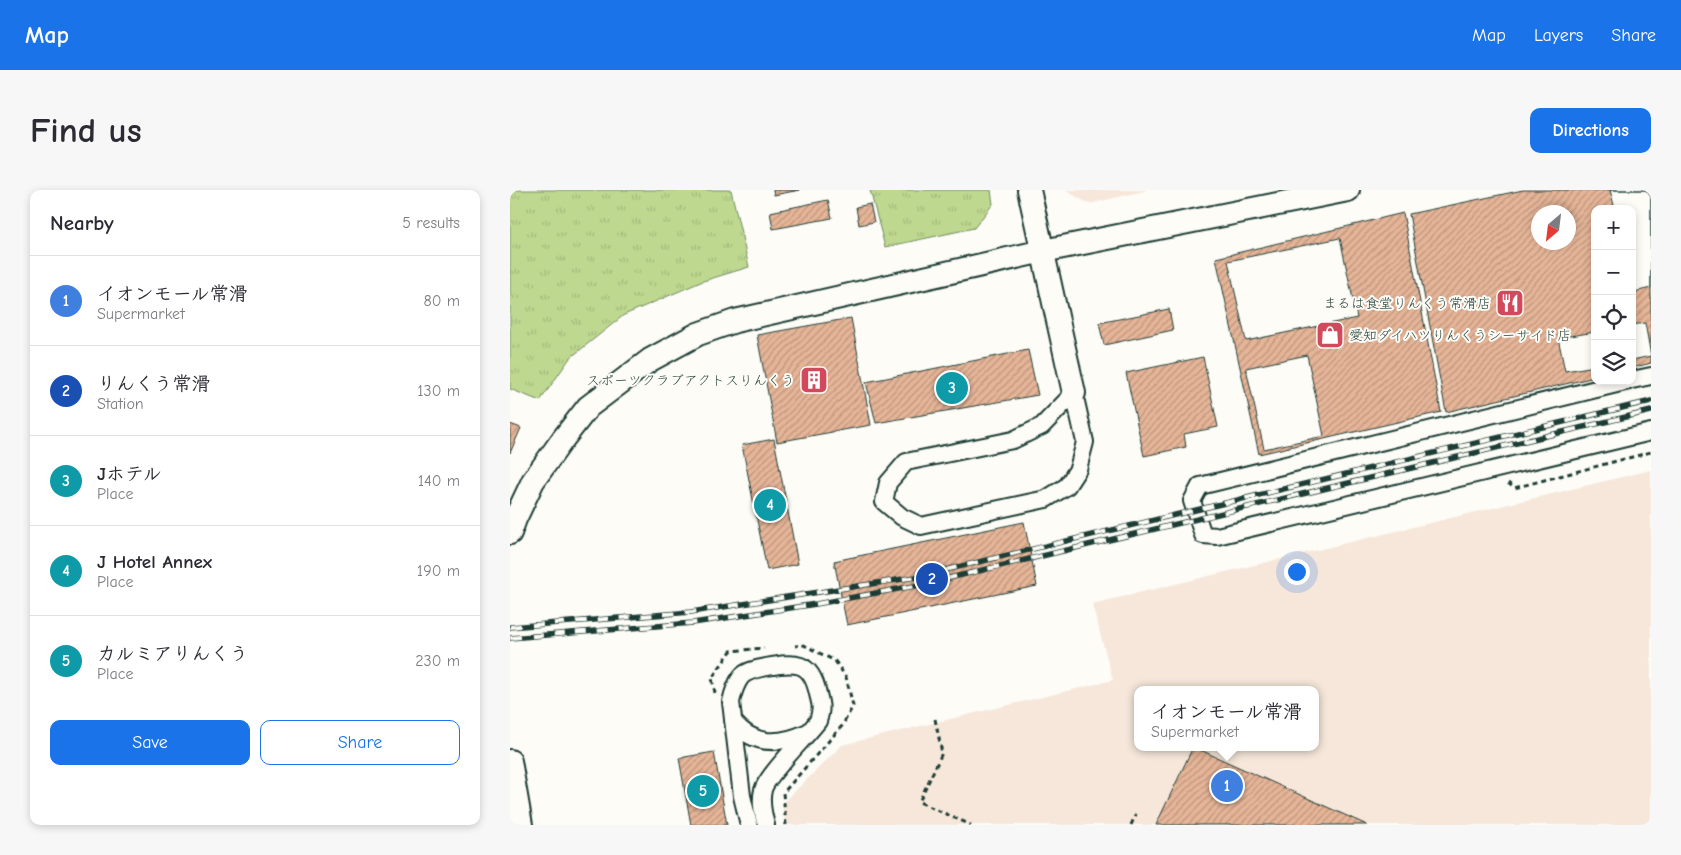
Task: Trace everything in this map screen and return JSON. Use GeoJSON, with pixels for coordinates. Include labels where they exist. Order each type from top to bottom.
{"type":"FeatureCollection","features":[{"type":"Feature","properties":{"kind":"street"},"geometry":{"type":"LineString","coordinates":[[1028,190],[1043,252],[1085,442],[1078,469],[1067,486],[1046,499],[921,526],[902,517],[884,502],[888,483],[906,462],[1012,440],[1042,426],[1074,393]]}},
{"type":"Feature","properties":{"kind":"street"},"geometry":{"type":"LineString","coordinates":[[510,532],[514,519],[534,482],[563,439],[588,407],[650,360],[690,338],[735,321],[1043,252],[1348,190]]}},
{"type":"Feature","properties":{"kind":"street"},"geometry":{"type":"LineString","coordinates":[[1636,380],[1651,376]]}},
{"type":"Feature","properties":{"kind":"street"},"geometry":{"type":"LineString","coordinates":[[1615,385],[1200,486],[1192,501],[1203,535],[1217,536],[1651,432]]}},
{"type":"Feature","properties":{"kind":"street"},"geometry":{"type":"LineString","coordinates":[[749,825],[742,796],[731,702],[734,689],[742,676],[754,670],[789,663],[800,665],[810,672],[816,681],[822,710],[810,731],[770,777],[763,789],[762,807],[766,825]]}},
{"type":"Feature","properties":{"kind":"street"},"geometry":{"type":"LineString","coordinates":[[734,722],[742,732],[768,742],[796,737],[810,731]]}},
{"type":"Feature","properties":{"kind":"street"},"geometry":{"type":"LineString","coordinates":[[510,761],[520,825]]}},
{"type":"Feature","properties":{"kind":"path"},"geometry":{"type":"LineString","coordinates":[[1506,482],[1514,488],[1651,452]]}},
{"type":"Feature","properties":{"kind":"path"},"geometry":{"type":"LineString","coordinates":[[786,646],[804,645],[835,661],[846,677],[853,706],[842,726],[783,793],[786,825]]}},
{"type":"Feature","properties":{"kind":"path"},"geometry":{"type":"LineString","coordinates":[[715,695],[712,678],[731,651],[768,648]]}},
{"type":"Feature","properties":{"kind":"path"},"geometry":{"type":"LineString","coordinates":[[935,719],[942,753],[919,802],[971,825]]}},
{"type":"Feature","properties":{"kind":"path"},"geometry":{"type":"LineString","coordinates":[[1131,825],[1136,814]]}},
{"type":"Feature","properties":{"kind":"shaded area"},"geometry":{"type":"Polygon","coordinates":[[[1065,190],[1148,190],[1089,204],[1065,190]]]}},
{"type":"Feature","properties":{"kind":"shaded area"},"geometry":{"type":"Polygon","coordinates":[[[1651,470],[1651,825],[786,825],[782,804],[842,745],[1113,680],[1092,604],[1651,470]]]}},
{"type":"Feature","properties":{"kind":"green space"},"geometry":{"type":"Polygon","coordinates":[[[510,190],[731,190],[749,267],[703,281],[624,315],[570,358],[540,401],[510,389],[510,190]]]}},
{"type":"Feature","properties":{"kind":"green space"},"geometry":{"type":"Polygon","coordinates":[[[870,190],[991,190],[993,204],[974,228],[885,247],[870,190]]]}},
{"type":"Feature","properties":{"kind":"building"},"geometry":{"type":"Polygon","coordinates":[[[773,190],[800,190],[774,195],[773,190]]]}},
{"type":"Feature","properties":{"kind":"building","name":"まるは食堂りんくう常滑店"},"geometry":{"type":"Polygon","coordinates":[[[1523,190],[1651,190],[1651,363],[1636,367],[1636,205],[1591,205],[1591,378],[1446,412],[1409,214],[1523,190]]]}},
{"type":"Feature","properties":{"kind":"building"},"geometry":{"type":"Polygon","coordinates":[[[1610,190],[1646,190],[1651,197],[1651,288],[1636,292],[1636,205],[1614,205],[1610,190]]]}},
{"type":"Feature","properties":{"kind":"building"},"geometry":{"type":"Polygon","coordinates":[[[828,200],[832,218],[773,229],[770,212],[828,200]]]}},
{"type":"Feature","properties":{"kind":"building"},"geometry":{"type":"Polygon","coordinates":[[[870,204],[874,222],[859,225],[856,207],[870,204]]]}},
{"type":"Feature","properties":{"kind":"building","name":"愛知ダイハツりんくうシーサイド店"},"geometry":{"type":"Polygon","coordinates":[[[1403,213],[1441,412],[1259,454],[1216,258],[1403,213]]]}},
{"type":"Feature","properties":{"kind":"building"},"geometry":{"type":"Polygon","coordinates":[[[1340,238],[1357,318],[1246,341],[1228,261],[1340,238]]]}},
{"type":"Feature","properties":{"kind":"building"},"geometry":{"type":"Polygon","coordinates":[[[1169,309],[1173,330],[1104,345],[1099,323],[1169,309]]]}},
{"type":"Feature","properties":{"kind":"building","name":"スポーツクラブアクトスりんくう"},"geometry":{"type":"Polygon","coordinates":[[[851,318],[871,425],[777,442],[757,335],[851,318]]]}},
{"type":"Feature","properties":{"kind":"building"},"geometry":{"type":"Polygon","coordinates":[[[1645,323],[1651,356],[1636,359],[1636,324],[1645,323]]]}},
{"type":"Feature","properties":{"kind":"building"},"geometry":{"type":"Polygon","coordinates":[[[1591,333],[1591,367],[1565,371],[1558,338],[1591,333]]]}},
{"type":"Feature","properties":{"kind":"building"},"geometry":{"type":"Polygon","coordinates":[[[1028,350],[1038,395],[876,423],[866,382],[1028,350]]]}},
{"type":"Feature","properties":{"kind":"building"},"geometry":{"type":"Polygon","coordinates":[[[1307,355],[1324,436],[1264,449],[1246,368],[1307,355]]]}},
{"type":"Feature","properties":{"kind":"building"},"geometry":{"type":"Polygon","coordinates":[[[1203,357],[1218,427],[1184,434],[1186,447],[1144,456],[1126,373],[1203,357]]]}},
{"type":"Feature","properties":{"kind":"building"},"geometry":{"type":"Polygon","coordinates":[[[510,424],[521,428],[510,453],[510,424]]]}},
{"type":"Feature","properties":{"kind":"building"},"geometry":{"type":"Polygon","coordinates":[[[774,439],[798,564],[767,570],[742,445],[774,439]]]}},
{"type":"Feature","properties":{"kind":"building"},"geometry":{"type":"Polygon","coordinates":[[[1024,522],[1037,586],[847,625],[834,561],[1024,522]]]}},
{"type":"Feature","properties":{"kind":"building"},"geometry":{"type":"Polygon","coordinates":[[[1191,751],[1203,751],[1367,825],[1156,825],[1191,751]]]}},
{"type":"Feature","properties":{"kind":"building"},"geometry":{"type":"Polygon","coordinates":[[[714,752],[727,825],[691,825],[679,758],[714,752]]]}},
{"type":"Feature","properties":{"kind":"railway"},"geometry":{"type":"LineString","coordinates":[[510,627],[691,612],[916,577],[1651,401]]}},
{"type":"Feature","properties":{"kind":"railway"},"geometry":{"type":"LineString","coordinates":[[510,638],[693,623],[816,604],[920,585],[1651,411]]}},
{"type":"Feature","properties":{"kind":"place","name":"まるは食堂りんくう常滑店"},"geometry":{"type":"Point","coordinates":[1510,303]}},
{"type":"Feature","properties":{"kind":"place","name":"愛知ダイハツりんくうシーサイド店"},"geometry":{"type":"Point","coordinates":[1330,335]}},
{"type":"Feature","properties":{"kind":"place","name":"スポーツクラブアクトスりんくう"},"geometry":{"type":"Point","coordinates":[814,380]}},
{"type":"Feature","properties":{"kind":"place","name":"Jホテル"},"geometry":{"type":"Point","coordinates":[952,388]}},
{"type":"Feature","properties":{"kind":"place","name":"J Hotel Annex"},"geometry":{"type":"Point","coordinates":[770,505]}},
{"type":"Feature","properties":{"kind":"place","name":"りんくう常滑"},"geometry":{"type":"Point","coordinates":[932,579]}},
{"type":"Feature","properties":{"kind":"place","name":"イオンモール常滑"},"geometry":{"type":"Point","coordinates":[1227,786]}},
{"type":"Feature","properties":{"kind":"place","name":"カルミアりんくう"},"geometry":{"type":"Point","coordinates":[703,791]}}]}
